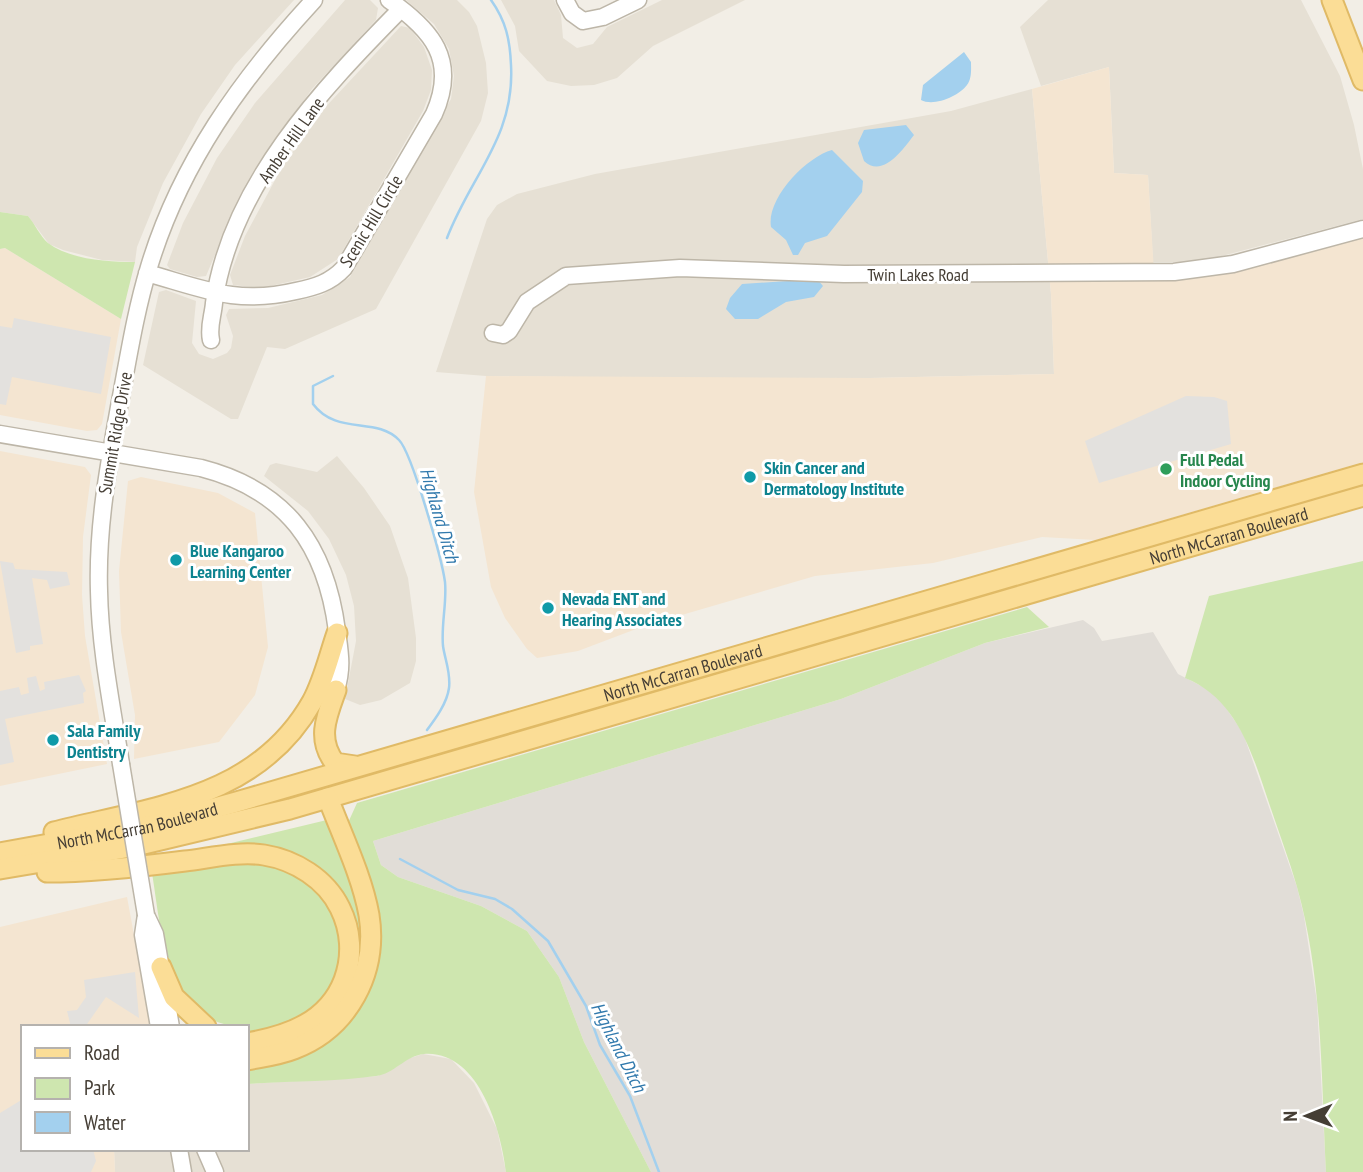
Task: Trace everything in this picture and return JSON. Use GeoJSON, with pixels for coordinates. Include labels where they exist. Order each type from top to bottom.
{"type":"FeatureCollection","features":[{"type":"Feature","properties":{"kind":"main road"},"geometry":{"type":"LineString","coordinates":[[1332,0],[1363,80]]}},
{"type":"Feature","properties":{"kind":"main road","name":"North McCarran Boulevard"},"geometry":{"type":"LineString","coordinates":[[0,853],[154,825],[1363,474]]}},
{"type":"Feature","properties":{"kind":"main road","name":"North McCarran Boulevard"},"geometry":{"type":"LineString","coordinates":[[0,870],[177,838],[328,798],[1363,496]]}},
{"type":"Feature","properties":{"kind":"main road"},"geometry":{"type":"LineString","coordinates":[[1109,549],[1117,569]]}},
{"type":"Feature","properties":{"kind":"main road"},"geometry":{"type":"LineString","coordinates":[[0,843],[193,796],[247,773],[277,749],[302,718],[322,680],[337,632]]}},
{"type":"Feature","properties":{"kind":"main road"},"geometry":{"type":"LineString","coordinates":[[336,690],[325,723],[324,735],[329,756],[335,763],[349,767],[374,763]]}},
{"type":"Feature","properties":{"kind":"main road"},"geometry":{"type":"LineString","coordinates":[[248,1060],[293,1050],[331,1028],[353,1002],[366,973],[371,940],[368,913],[328,798]]}},
{"type":"Feature","properties":{"kind":"main road"},"geometry":{"type":"LineString","coordinates":[[0,870],[89,872],[254,854],[278,858],[308,872],[328,889],[342,911],[350,938],[349,964],[338,993],[324,1012],[302,1027],[273,1038],[248,1041]]}},
{"type":"Feature","properties":{"kind":"main road"},"geometry":{"type":"LineString","coordinates":[[161,967],[174,997],[204,1025]]}},
{"type":"Feature","properties":{"kind":"street","name":"Summit Ridge Drive"},"geometry":{"type":"LineString","coordinates":[[171,1025],[155,933],[146,915],[121,764],[99,594],[99,538],[111,452],[148,273],[171,208],[212,128],[254,69],[314,0]]}},
{"type":"Feature","properties":{"kind":"street"},"geometry":{"type":"LineString","coordinates":[[565,0],[572,13],[583,21],[603,17],[638,0]]}},
{"type":"Feature","properties":{"kind":"street","name":"Scenic Hill Circle"},"geometry":{"type":"LineString","coordinates":[[148,273],[216,293],[263,298],[316,286],[336,276],[350,259],[434,114],[443,87],[443,71],[434,42],[418,20],[395,4]]}},
{"type":"Feature","properties":{"kind":"street","name":"Amber Hill Lane"},"geometry":{"type":"LineString","coordinates":[[211,340],[210,325],[216,293],[223,265],[241,219],[283,145],[395,4]]}},
{"type":"Feature","properties":{"kind":"street","name":"Twin Lakes Road"},"geometry":{"type":"LineString","coordinates":[[493,333],[503,335],[509,331],[527,302],[566,276],[680,268],[844,274],[1174,272],[1233,264],[1363,229]]}},
{"type":"Feature","properties":{"kind":"street"},"geometry":{"type":"LineString","coordinates":[[0,433],[215,472],[237,480],[268,499],[296,525],[316,553],[330,586],[342,658],[336,690]]}},
{"type":"Feature","properties":{"kind":"street","name":"Summit Ridge Drive"},"geometry":{"type":"LineString","coordinates":[[146,915],[143,935],[159,1025]]}},
{"type":"Feature","properties":{"kind":"street"},"geometry":{"type":"LineString","coordinates":[[180,1151],[183,1172]]}},
{"type":"Feature","properties":{"kind":"street"},"geometry":{"type":"LineString","coordinates":[[206,1151],[215,1172]]}},
{"type":"Feature","properties":{"kind":"shaded area"},"geometry":{"type":"Polygon","coordinates":[[[0,0],[294,0],[235,65],[201,114],[163,183],[137,247],[135,262],[102,260],[63,250],[49,244],[28,216],[0,212],[0,0]]]}},
{"type":"Feature","properties":{"kind":"shaded area"},"geometry":{"type":"Polygon","coordinates":[[[345,0],[370,0],[378,8],[376,20],[312,89],[265,155],[237,203],[206,276],[197,277],[170,269],[167,265],[183,223],[217,158],[255,103],[345,0]]]}},
{"type":"Feature","properties":{"kind":"shaded area"},"geometry":{"type":"Polygon","coordinates":[[[406,0],[457,0],[469,12],[477,26],[486,63],[488,93],[481,121],[376,309],[285,349],[267,347],[238,419],[231,419],[143,365],[159,292],[166,290],[196,301],[192,343],[199,354],[213,359],[227,353],[231,348],[233,336],[226,315],[229,309],[268,308],[322,295],[350,277],[451,99],[454,76],[449,49],[434,24],[406,0]]]}},
{"type":"Feature","properties":{"kind":"shaded area"},"geometry":{"type":"Polygon","coordinates":[[[501,0],[554,0],[561,15],[563,38],[577,48],[593,44],[607,27],[662,0],[745,0],[653,46],[617,78],[594,85],[571,86],[547,81],[519,51],[515,26],[501,0]]]}},
{"type":"Feature","properties":{"kind":"shaded area"},"geometry":{"type":"Polygon","coordinates":[[[1048,0],[1301,0],[1340,76],[1354,125],[1363,169],[1363,219],[1199,262],[1153,262],[1148,175],[1114,173],[1109,67],[1041,86],[1020,27],[1048,0]]]}},
{"type":"Feature","properties":{"kind":"shaded area"},"geometry":{"type":"Polygon","coordinates":[[[401,26],[410,28],[424,47],[432,70],[431,90],[423,111],[338,259],[310,277],[262,288],[233,285],[230,275],[245,236],[282,167],[319,114],[401,26]]]}},
{"type":"Feature","properties":{"kind":"shaded area"},"geometry":{"type":"Polygon","coordinates":[[[1109,67],[1114,173],[1148,175],[1154,272],[1363,229],[1363,462],[1096,540],[1042,537],[933,563],[815,576],[644,626],[578,651],[537,658],[527,649],[505,618],[491,587],[474,492],[486,376],[870,378],[1054,374],[1051,294],[1032,89],[1109,67]]]}},
{"type":"Feature","properties":{"kind":"shaded area"},"geometry":{"type":"Polygon","coordinates":[[[1032,89],[1051,294],[1054,374],[870,378],[665,378],[486,376],[436,372],[487,219],[497,205],[517,194],[595,174],[951,111],[1032,89]]]}},
{"type":"Feature","properties":{"kind":"shaded area"},"geometry":{"type":"Polygon","coordinates":[[[5,248],[121,319],[102,424],[97,430],[87,431],[0,415],[0,249],[5,248]]]}},
{"type":"Feature","properties":{"kind":"shaded area"},"geometry":{"type":"Polygon","coordinates":[[[14,318],[111,337],[101,394],[12,377],[6,405],[0,404],[0,326],[12,328],[14,318]]]}},
{"type":"Feature","properties":{"kind":"shaded area"},"geometry":{"type":"Polygon","coordinates":[[[1186,396],[1214,397],[1227,401],[1231,444],[1099,483],[1085,441],[1186,396]]]}},
{"type":"Feature","properties":{"kind":"shaded area"},"geometry":{"type":"Polygon","coordinates":[[[0,451],[85,467],[91,475],[83,537],[82,595],[85,636],[107,764],[0,786],[0,451]]]}},
{"type":"Feature","properties":{"kind":"shaded area"},"geometry":{"type":"Polygon","coordinates":[[[337,456],[364,488],[390,526],[408,578],[416,638],[416,661],[410,683],[381,700],[360,705],[345,699],[356,641],[354,606],[346,575],[329,539],[308,511],[264,476],[270,465],[276,463],[317,472],[337,456]]]}},
{"type":"Feature","properties":{"kind":"shaded area"},"geometry":{"type":"Polygon","coordinates":[[[141,477],[218,493],[255,513],[268,647],[255,695],[219,742],[134,759],[135,715],[121,632],[119,571],[128,481],[141,477]]]}},
{"type":"Feature","properties":{"kind":"shaded area"},"geometry":{"type":"Polygon","coordinates":[[[0,561],[13,563],[15,569],[67,572],[70,585],[50,589],[47,580],[32,578],[43,644],[30,646],[30,650],[16,653],[0,561]]]}},
{"type":"Feature","properties":{"kind":"shaded area"},"geometry":{"type":"Polygon","coordinates":[[[1083,620],[1094,628],[1102,641],[1153,632],[1178,674],[1211,691],[1243,733],[1297,887],[1304,916],[1317,1002],[1326,1172],[651,1172],[584,1042],[559,977],[527,931],[481,906],[398,877],[381,865],[373,841],[841,699],[985,643],[1083,620]]]}},
{"type":"Feature","properties":{"kind":"shaded area"},"geometry":{"type":"Polygon","coordinates":[[[79,675],[86,691],[83,693],[84,703],[5,719],[14,762],[0,765],[0,691],[19,687],[21,695],[29,693],[27,678],[36,676],[40,691],[45,689],[44,682],[79,675]]]}},
{"type":"Feature","properties":{"kind":"shaded area"},"geometry":{"type":"Polygon","coordinates":[[[127,897],[151,1025],[21,1025],[21,1151],[114,1151],[115,1172],[0,1172],[0,927],[127,897]]]}},
{"type":"Feature","properties":{"kind":"shaded area"},"geometry":{"type":"Polygon","coordinates":[[[135,972],[139,1018],[106,997],[86,1025],[70,1025],[67,1011],[77,1010],[86,997],[84,980],[135,972]]]}},
{"type":"Feature","properties":{"kind":"shaded area"},"geometry":{"type":"Polygon","coordinates":[[[423,1054],[451,1059],[474,1083],[497,1129],[506,1172],[115,1172],[114,1151],[248,1151],[248,1084],[378,1076],[407,1059],[423,1054]]]}},
{"type":"Feature","properties":{"kind":"shaded area"},"geometry":{"type":"Polygon","coordinates":[[[21,1100],[21,1151],[94,1151],[96,1161],[91,1172],[0,1172],[0,1113],[21,1100]]]}},
{"type":"Feature","properties":{"kind":"green space"},"geometry":{"type":"Polygon","coordinates":[[[0,212],[28,216],[42,237],[57,249],[102,260],[135,262],[121,319],[5,248],[0,249],[0,212]]]}},
{"type":"Feature","properties":{"kind":"green space"},"geometry":{"type":"Polygon","coordinates":[[[1363,561],[1363,1172],[1326,1172],[1316,992],[1306,922],[1297,887],[1257,768],[1241,731],[1218,700],[1203,687],[1185,678],[1209,596],[1363,561]]]}},
{"type":"Feature","properties":{"kind":"green space"},"geometry":{"type":"Polygon","coordinates":[[[1027,607],[1049,627],[985,643],[841,699],[373,841],[381,865],[398,877],[481,906],[527,931],[559,977],[584,1042],[651,1172],[506,1172],[499,1135],[484,1096],[473,1079],[459,1065],[443,1056],[417,1055],[376,1076],[248,1084],[248,1066],[374,971],[347,825],[357,803],[1027,607]]]}},
{"type":"Feature","properties":{"kind":"green space"},"geometry":{"type":"Polygon","coordinates":[[[331,819],[363,907],[362,972],[311,869],[177,856],[331,819]]]}},
{"type":"Feature","properties":{"kind":"green space"},"geometry":{"type":"Polygon","coordinates":[[[243,861],[282,869],[309,882],[317,888],[329,906],[340,929],[342,952],[338,973],[328,992],[313,1009],[294,1021],[271,1029],[248,1031],[248,1025],[220,1023],[199,1011],[184,994],[173,973],[165,948],[152,873],[243,861]]]}},
{"type":"Feature","properties":{"kind":"water"},"geometry":{"type":"Polygon","coordinates":[[[964,52],[971,62],[967,85],[946,99],[933,102],[921,100],[923,85],[964,52]]]}},
{"type":"Feature","properties":{"kind":"water"},"geometry":{"type":"Polygon","coordinates":[[[906,125],[914,135],[892,160],[878,166],[871,166],[864,161],[858,143],[864,130],[906,125]]]}},
{"type":"Feature","properties":{"kind":"water"},"geometry":{"type":"Polygon","coordinates":[[[832,150],[863,181],[862,192],[827,236],[805,243],[798,255],[793,255],[786,240],[771,227],[775,204],[781,192],[800,170],[832,150]]]}},
{"type":"Feature","properties":{"kind":"water"},"geometry":{"type":"Polygon","coordinates":[[[817,279],[823,286],[814,297],[786,302],[758,319],[735,319],[726,309],[730,298],[742,284],[817,279]]]}},
{"type":"Feature","properties":{"kind":"waterway","name":"Highland Ditch"},"geometry":{"type":"LineString","coordinates":[[447,238],[490,155],[506,114],[511,65],[508,39],[504,23],[491,0]]}},
{"type":"Feature","properties":{"kind":"waterway","name":"Highland Ditch"},"geometry":{"type":"LineString","coordinates":[[333,376],[313,386],[313,404],[333,420],[379,429],[399,440],[418,485],[438,552],[445,582],[443,646],[449,682],[444,705],[427,730]]}},
{"type":"Feature","properties":{"kind":"waterway","name":"Highland Ditch"},"geometry":{"type":"LineString","coordinates":[[400,859],[458,890],[495,899],[512,909],[548,941],[586,1006],[600,1045],[630,1096],[659,1172]]}},
{"type":"Feature","properties":{"kind":"place","name":"Full Pedal Indoor Cycling"},"geometry":{"type":"Point","coordinates":[1166,469]}},
{"type":"Feature","properties":{"kind":"place","name":"Skin Cancer and Dermatology Institute"},"geometry":{"type":"Point","coordinates":[750,477]}},
{"type":"Feature","properties":{"kind":"place","name":"Blue Kangaroo Learning Center"},"geometry":{"type":"Point","coordinates":[176,560]}},
{"type":"Feature","properties":{"kind":"place","name":"Nevada ENT and Hearing Associates"},"geometry":{"type":"Point","coordinates":[548,608]}},
{"type":"Feature","properties":{"kind":"place","name":"Sala Family Dentistry"},"geometry":{"type":"Point","coordinates":[53,740]}}]}
